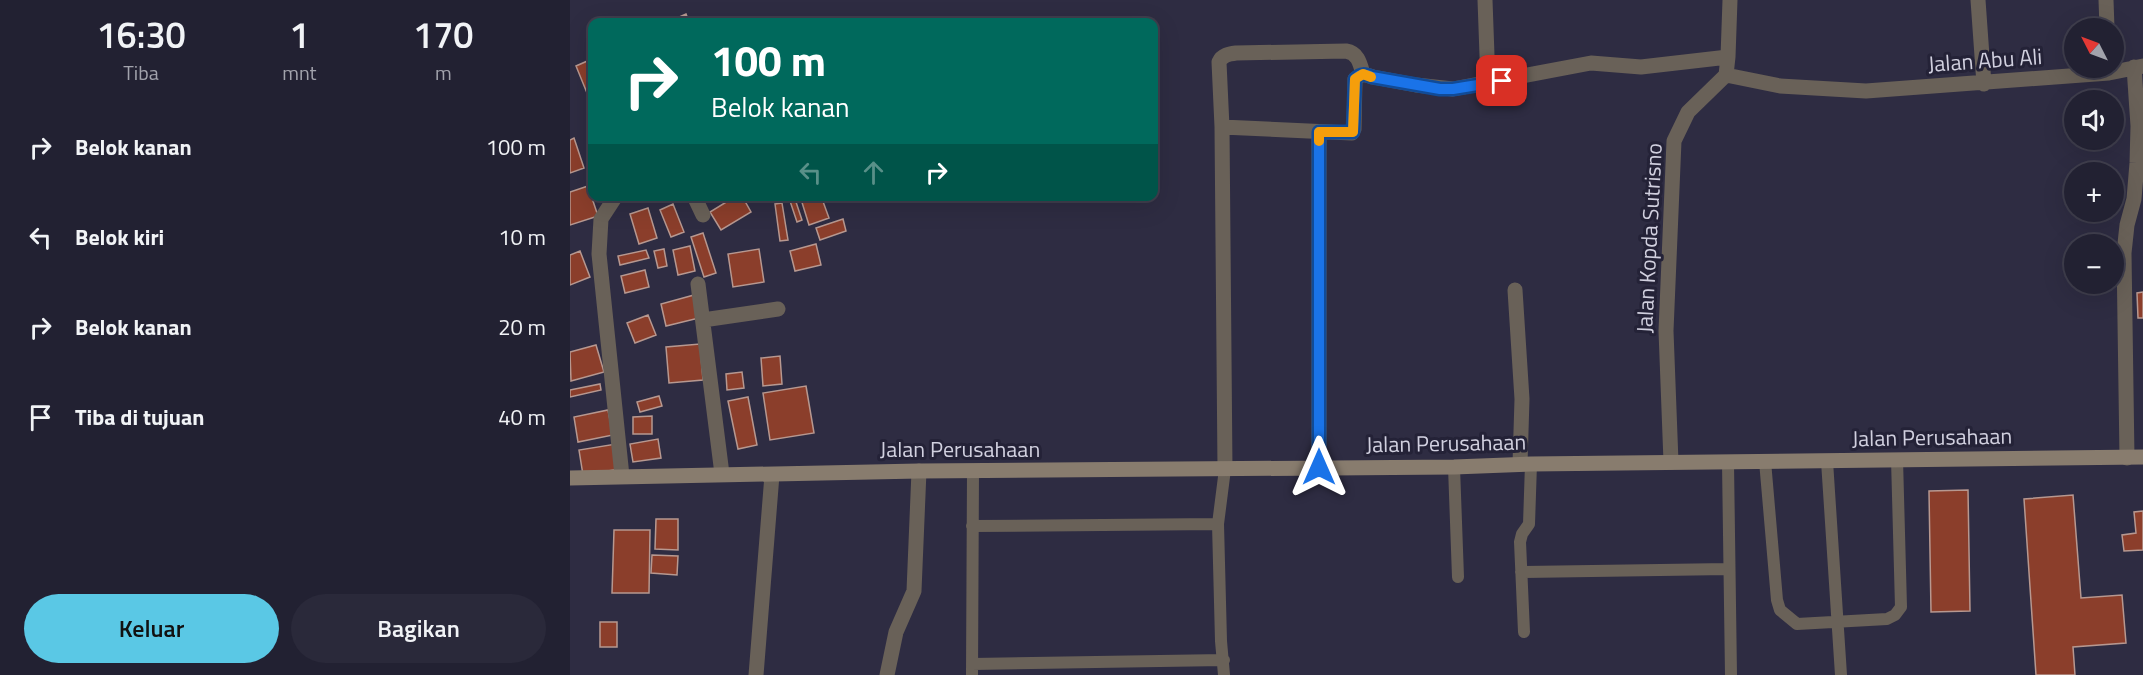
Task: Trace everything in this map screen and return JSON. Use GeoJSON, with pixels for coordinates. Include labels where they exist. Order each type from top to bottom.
{"type":"FeatureCollection","features":[{"type":"Feature","properties":{"kind":"main road","name":"Jalan Perusahaan"},"geometry":{"type":"LineString","coordinates":[[570,478],[920,471],[2143,458]]}},
{"type":"Feature","properties":{"kind":"street"},"geometry":{"type":"LineString","coordinates":[[1485,0],[1488,83]]}},
{"type":"Feature","properties":{"kind":"street"},"geometry":{"type":"LineString","coordinates":[[1726,75],[1730,0]]}},
{"type":"Feature","properties":{"kind":"street"},"geometry":{"type":"LineString","coordinates":[[1978,0],[1984,84]]}},
{"type":"Feature","properties":{"kind":"street"},"geometry":{"type":"LineString","coordinates":[[2106,0],[2107,18]]}},
{"type":"Feature","properties":{"kind":"street"},"geometry":{"type":"LineString","coordinates":[[1225,469],[1220,58],[1227,55],[1346,51],[1353,52],[1358,58],[1363,74]]}},
{"type":"Feature","properties":{"kind":"street"},"geometry":{"type":"LineString","coordinates":[[1363,74],[1440,89],[1488,83],[1591,63],[1641,67],[1728,57]]}},
{"type":"Feature","properties":{"kind":"street"},"geometry":{"type":"LineString","coordinates":[[2127,458],[2124,253],[2127,225],[2138,199],[2138,67]]}},
{"type":"Feature","properties":{"kind":"street"},"geometry":{"type":"LineString","coordinates":[[1222,127],[1353,132],[1355,79],[1363,74]]}},
{"type":"Feature","properties":{"kind":"street","name":"Jalan Abu Ali"},"geometry":{"type":"LineString","coordinates":[[1726,75],[1780,86],[1866,92],[1984,84],[2064,75]]}},
{"type":"Feature","properties":{"kind":"street","name":"Jalan Kopda Sutrisno"},"geometry":{"type":"LineString","coordinates":[[1671,462],[1666,331],[1674,141],[1688,112],[1726,75]]}},
{"type":"Feature","properties":{"kind":"street"},"geometry":{"type":"LineString","coordinates":[[1319,132],[1319,467]]}},
{"type":"Feature","properties":{"kind":"street"},"geometry":{"type":"LineString","coordinates":[[613,201],[601,219],[599,254],[622,476]]}},
{"type":"Feature","properties":{"kind":"street"},"geometry":{"type":"LineString","coordinates":[[696,201],[703,215]]}},
{"type":"Feature","properties":{"kind":"street"},"geometry":{"type":"LineString","coordinates":[[698,284],[722,474]]}},
{"type":"Feature","properties":{"kind":"street"},"geometry":{"type":"LineString","coordinates":[[1515,290],[1526,464]]}},
{"type":"Feature","properties":{"kind":"street"},"geometry":{"type":"LineString","coordinates":[[704,320],[778,309]]}},
{"type":"Feature","properties":{"kind":"street"},"geometry":{"type":"LineString","coordinates":[[886,675],[896,632],[914,591],[920,471]]}},
{"type":"Feature","properties":{"kind":"street"},"geometry":{"type":"LineString","coordinates":[[756,675],[772,475]]}},
{"type":"Feature","properties":{"kind":"lane"},"geometry":{"type":"LineString","coordinates":[[1765,461],[1777,600],[1780,610],[1797,624],[1887,619],[1901,607],[1897,459]]}},
{"type":"Feature","properties":{"kind":"lane"},"geometry":{"type":"LineString","coordinates":[[1827,461],[1841,675]]}},
{"type":"Feature","properties":{"kind":"lane"},"geometry":{"type":"LineString","coordinates":[[1728,463],[1731,675]]}},
{"type":"Feature","properties":{"kind":"lane"},"geometry":{"type":"LineString","coordinates":[[1524,632],[1520,542],[1529,524],[1526,464]]}},
{"type":"Feature","properties":{"kind":"lane"},"geometry":{"type":"LineString","coordinates":[[1454,467],[1458,577]]}},
{"type":"Feature","properties":{"kind":"lane"},"geometry":{"type":"LineString","coordinates":[[1224,675],[1218,524],[1225,469]]}},
{"type":"Feature","properties":{"kind":"lane"},"geometry":{"type":"LineString","coordinates":[[973,472],[972,670],[1224,660]]}},
{"type":"Feature","properties":{"kind":"lane"},"geometry":{"type":"LineString","coordinates":[[972,526],[1218,524]]}},
{"type":"Feature","properties":{"kind":"lane"},"geometry":{"type":"LineString","coordinates":[[1521,572],[1728,569]]}},
{"type":"Feature","properties":{"kind":"building"},"geometry":{"type":"Polygon","coordinates":[[[588,61],[587,93],[576,66],[588,61]]]}},
{"type":"Feature","properties":{"kind":"building"},"geometry":{"type":"Polygon","coordinates":[[[574,138],[584,168],[570,173],[570,140],[574,138]]]}},
{"type":"Feature","properties":{"kind":"building"},"geometry":{"type":"Polygon","coordinates":[[[588,186],[588,201],[593,201],[598,216],[570,225],[570,192],[588,186]]]}},
{"type":"Feature","properties":{"kind":"building"},"geometry":{"type":"Polygon","coordinates":[[[728,201],[745,201],[751,212],[721,230],[710,212],[728,201]]]}},
{"type":"Feature","properties":{"kind":"building"},"geometry":{"type":"Polygon","coordinates":[[[790,201],[796,201],[802,220],[797,222],[790,201]]]}},
{"type":"Feature","properties":{"kind":"building"},"geometry":{"type":"Polygon","coordinates":[[[802,201],[823,201],[829,218],[809,225],[802,201]]]}},
{"type":"Feature","properties":{"kind":"building"},"geometry":{"type":"Polygon","coordinates":[[[782,203],[788,240],[780,241],[775,204],[782,203]]]}},
{"type":"Feature","properties":{"kind":"building"},"geometry":{"type":"Polygon","coordinates":[[[673,204],[684,232],[671,237],[660,210],[673,204]]]}},
{"type":"Feature","properties":{"kind":"building"},"geometry":{"type":"Polygon","coordinates":[[[648,208],[657,238],[639,244],[630,214],[648,208]]]}},
{"type":"Feature","properties":{"kind":"building"},"geometry":{"type":"Polygon","coordinates":[[[843,219],[846,231],[820,240],[816,228],[843,219]]]}},
{"type":"Feature","properties":{"kind":"building"},"geometry":{"type":"Polygon","coordinates":[[[703,233],[716,273],[704,277],[691,237],[703,233]]]}},
{"type":"Feature","properties":{"kind":"building"},"geometry":{"type":"Polygon","coordinates":[[[816,244],[821,265],[795,271],[790,251],[816,244]]]}},
{"type":"Feature","properties":{"kind":"building"},"geometry":{"type":"Polygon","coordinates":[[[690,246],[695,271],[678,275],[673,250],[690,246]]]}},
{"type":"Feature","properties":{"kind":"building"},"geometry":{"type":"Polygon","coordinates":[[[664,249],[667,266],[658,268],[654,251],[664,249]]]}},
{"type":"Feature","properties":{"kind":"building"},"geometry":{"type":"Polygon","coordinates":[[[759,249],[764,282],[733,287],[728,254],[759,249]]]}},
{"type":"Feature","properties":{"kind":"building"},"geometry":{"type":"Polygon","coordinates":[[[646,250],[649,258],[620,265],[618,256],[646,250]]]}},
{"type":"Feature","properties":{"kind":"building"},"geometry":{"type":"Polygon","coordinates":[[[580,251],[590,277],[570,285],[570,255],[580,251]]]}},
{"type":"Feature","properties":{"kind":"building"},"geometry":{"type":"Polygon","coordinates":[[[645,270],[649,287],[625,293],[621,276],[645,270]]]}},
{"type":"Feature","properties":{"kind":"building"},"geometry":{"type":"Polygon","coordinates":[[[2143,292],[2143,318],[2138,318],[2137,293],[2143,292]]]}},
{"type":"Feature","properties":{"kind":"building"},"geometry":{"type":"Polygon","coordinates":[[[694,295],[699,318],[666,326],[661,304],[694,295]]]}},
{"type":"Feature","properties":{"kind":"building"},"geometry":{"type":"Polygon","coordinates":[[[648,315],[656,335],[635,343],[627,323],[648,315]]]}},
{"type":"Feature","properties":{"kind":"building"},"geometry":{"type":"Polygon","coordinates":[[[700,344],[703,380],[669,383],[666,347],[700,344]]]}},
{"type":"Feature","properties":{"kind":"building"},"geometry":{"type":"Polygon","coordinates":[[[596,345],[604,372],[571,381],[570,352],[596,345]]]}},
{"type":"Feature","properties":{"kind":"building"},"geometry":{"type":"Polygon","coordinates":[[[780,356],[782,384],[763,386],[761,358],[780,356]]]}},
{"type":"Feature","properties":{"kind":"building"},"geometry":{"type":"Polygon","coordinates":[[[742,372],[744,388],[727,390],[726,374],[742,372]]]}},
{"type":"Feature","properties":{"kind":"building"},"geometry":{"type":"Polygon","coordinates":[[[600,384],[601,390],[570,397],[570,390],[600,384]]]}},
{"type":"Feature","properties":{"kind":"building"},"geometry":{"type":"Polygon","coordinates":[[[806,386],[814,433],[770,440],[763,393],[806,386]]]}},
{"type":"Feature","properties":{"kind":"building"},"geometry":{"type":"Polygon","coordinates":[[[659,396],[662,406],[640,412],[637,402],[659,396]]]}},
{"type":"Feature","properties":{"kind":"building"},"geometry":{"type":"Polygon","coordinates":[[[748,397],[757,445],[738,449],[728,401],[748,397]]]}},
{"type":"Feature","properties":{"kind":"building"},"geometry":{"type":"Polygon","coordinates":[[[608,410],[613,435],[578,442],[574,417],[608,410]]]}},
{"type":"Feature","properties":{"kind":"building"},"geometry":{"type":"Polygon","coordinates":[[[652,416],[652,434],[633,434],[633,417],[652,416]]]}},
{"type":"Feature","properties":{"kind":"building"},"geometry":{"type":"Polygon","coordinates":[[[658,439],[661,458],[633,462],[630,444],[658,439]]]}},
{"type":"Feature","properties":{"kind":"building"},"geometry":{"type":"Polygon","coordinates":[[[616,444],[620,469],[583,475],[579,450],[616,444]]]}},
{"type":"Feature","properties":{"kind":"building"},"geometry":{"type":"Polygon","coordinates":[[[1968,490],[1970,611],[1931,612],[1929,491],[1968,490]]]}},
{"type":"Feature","properties":{"kind":"building"},"geometry":{"type":"Polygon","coordinates":[[[2073,495],[2081,598],[2122,595],[2126,643],[2073,647],[2075,675],[2036,675],[2024,499],[2073,495]]]}},
{"type":"Feature","properties":{"kind":"building"},"geometry":{"type":"Polygon","coordinates":[[[2143,511],[2143,550],[2124,551],[2122,535],[2136,533],[2134,512],[2143,511]]]}},
{"type":"Feature","properties":{"kind":"building"},"geometry":{"type":"Polygon","coordinates":[[[656,519],[678,519],[678,550],[655,549],[656,519]]]}},
{"type":"Feature","properties":{"kind":"building"},"geometry":{"type":"Polygon","coordinates":[[[614,530],[650,530],[649,593],[612,593],[614,530]]]}},
{"type":"Feature","properties":{"kind":"building"},"geometry":{"type":"Polygon","coordinates":[[[652,555],[678,556],[677,575],[651,573],[652,555]]]}},
{"type":"Feature","properties":{"kind":"building"},"geometry":{"type":"Polygon","coordinates":[[[600,622],[617,622],[617,647],[600,647],[600,622]]]}},
{"type":"Feature","properties":{"kind":"slow traffic"},"geometry":{"type":"LineString","coordinates":[[1319,141],[1319,132],[1353,132],[1355,79],[1363,74],[1371,77]]}},
{"type":"Feature","properties":{"kind":"route"},"geometry":{"type":"LineString","coordinates":[[1319,467],[1319,132],[1353,132],[1355,79],[1359,75],[1440,89],[1502,81]]}}]}
